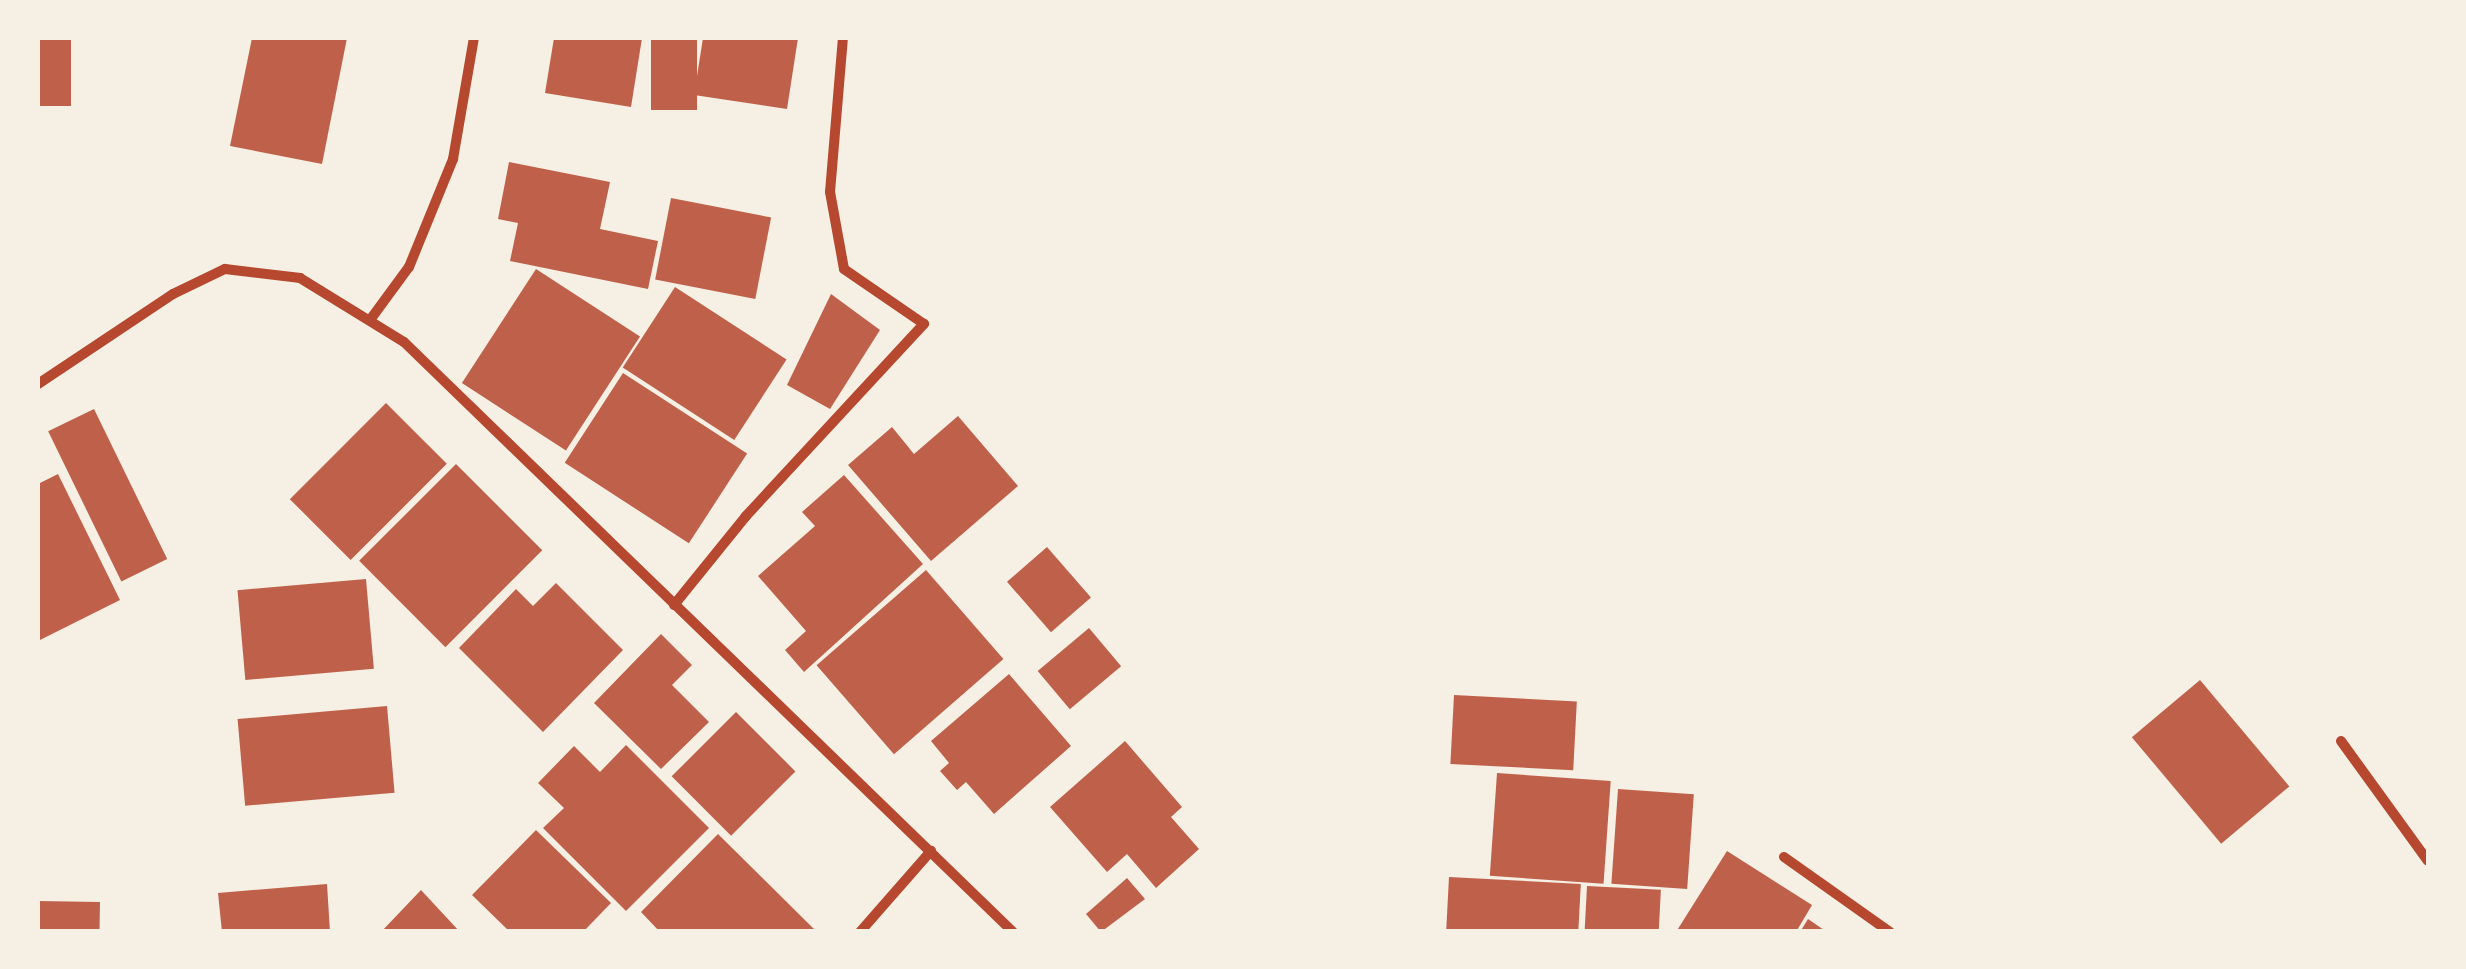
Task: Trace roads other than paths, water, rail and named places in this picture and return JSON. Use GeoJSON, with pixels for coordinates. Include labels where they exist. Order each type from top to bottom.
{"type":"FeatureCollection","features":[{"type":"Feature","properties":{"kind":"street"},"geometry":{"type":"LineString","coordinates":[[370,320],[409,268],[453,159],[474,38]]}},
{"type":"Feature","properties":{"kind":"street"},"geometry":{"type":"LineString","coordinates":[[674,606],[746,516],[924,324],[844,269],[830,192],[843,38]]}},
{"type":"Feature","properties":{"kind":"street"},"geometry":{"type":"LineString","coordinates":[[38,384],[173,294],[225,270],[300,278],[404,342],[1013,932]]}},
{"type":"Feature","properties":{"kind":"street"},"geometry":{"type":"LineString","coordinates":[[2341,741],[2428,861]]}},
{"type":"Feature","properties":{"kind":"street"},"geometry":{"type":"LineString","coordinates":[[860,932],[930,851]]}},
{"type":"Feature","properties":{"kind":"street"},"geometry":{"type":"LineString","coordinates":[[1784,857],[1890,932]]}}]}
